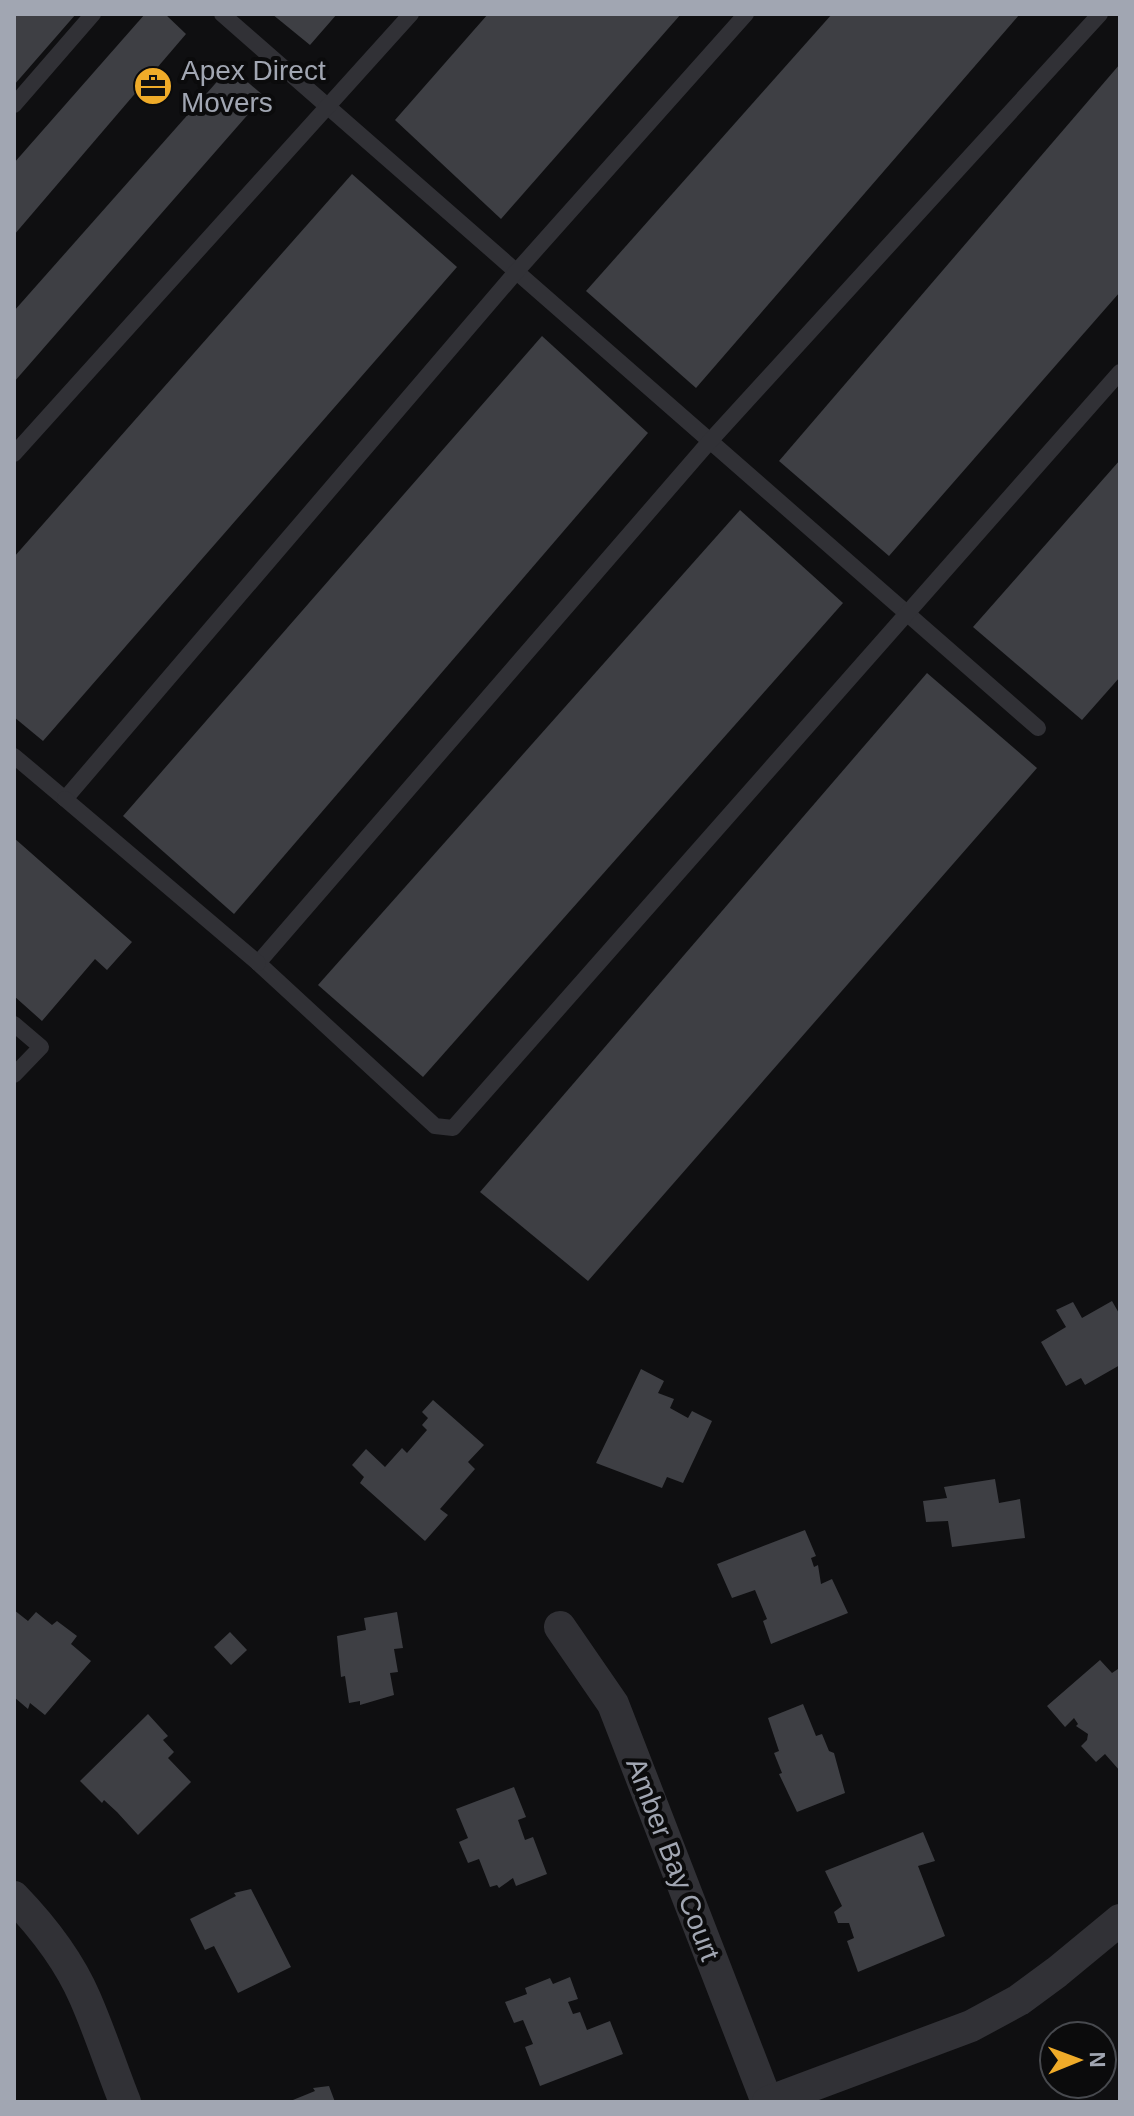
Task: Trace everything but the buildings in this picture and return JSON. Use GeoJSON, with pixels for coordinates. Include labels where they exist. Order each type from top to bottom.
{"type":"FeatureCollection","features":[{"type":"Feature","properties":{"kind":"street","name":"Amber Bay Court"},"geometry":{"type":"LineString","coordinates":[[560,1627],[613,1704],[768,2102]]}},
{"type":"Feature","properties":{"kind":"street"},"geometry":{"type":"LineString","coordinates":[[14,1897],[61,1954],[84,1996],[125,2102]]}},
{"type":"Feature","properties":{"kind":"street"},"geometry":{"type":"LineString","coordinates":[[768,2102],[971,2026],[1019,2000],[1120,1920]]}},
{"type":"Feature","properties":{"kind":"lane"},"geometry":{"type":"LineString","coordinates":[[14,105],[93,14]]}},
{"type":"Feature","properties":{"kind":"lane"},"geometry":{"type":"LineString","coordinates":[[222,14],[1038,728]]}},
{"type":"Feature","properties":{"kind":"lane"},"geometry":{"type":"LineString","coordinates":[[14,454],[411,14]]}},
{"type":"Feature","properties":{"kind":"lane"},"geometry":{"type":"LineString","coordinates":[[65,799],[516,272],[746,14]]}},
{"type":"Feature","properties":{"kind":"lane"},"geometry":{"type":"LineString","coordinates":[[258,963],[710,441],[1100,14]]}},
{"type":"Feature","properties":{"kind":"lane"},"geometry":{"type":"LineString","coordinates":[[14,756],[258,963],[435,1126],[453,1128],[1120,372]]}},
{"type":"Feature","properties":{"kind":"lane"},"geometry":{"type":"LineString","coordinates":[[14,1024],[41,1047],[14,1075]]}},
{"type":"Feature","properties":{"kind":"place","name":"Apex Direct Movers"},"geometry":{"type":"Point","coordinates":[153,86]}}]}
